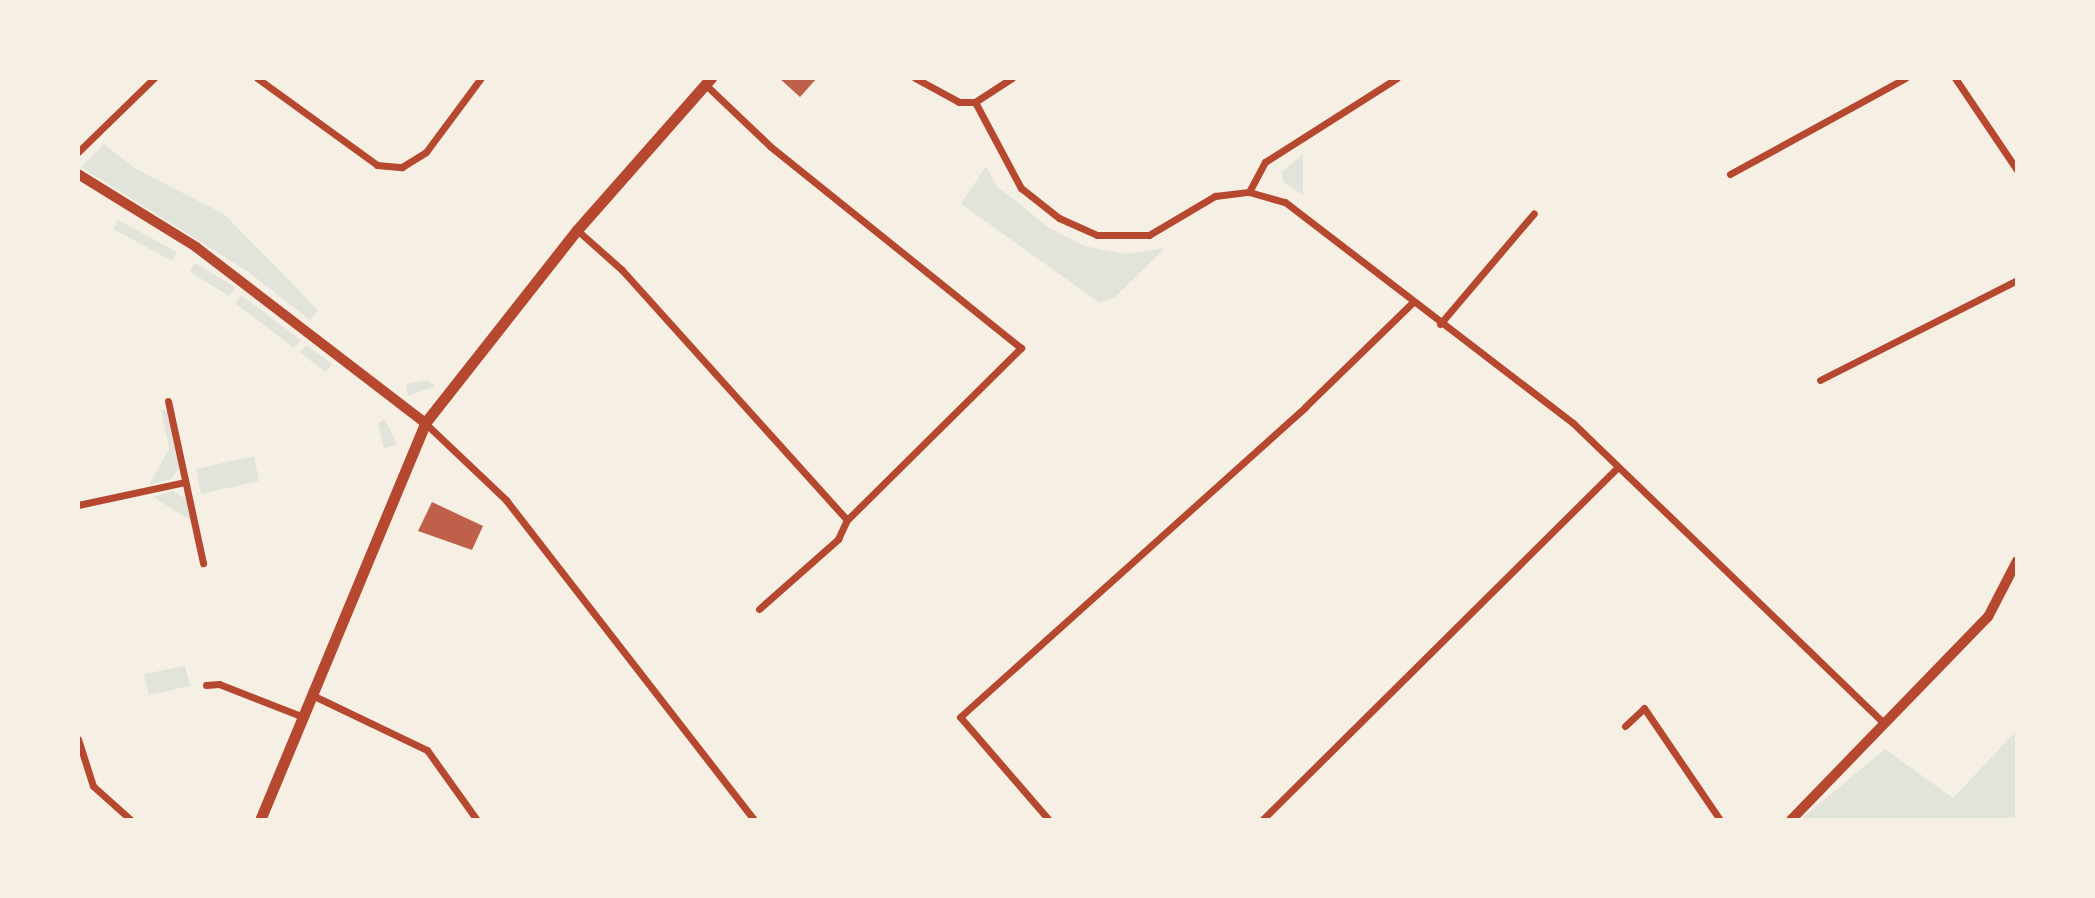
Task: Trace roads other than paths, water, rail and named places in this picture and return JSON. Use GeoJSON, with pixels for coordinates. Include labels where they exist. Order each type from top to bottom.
{"type":"FeatureCollection","features":[{"type":"Feature","properties":{"kind":"main road"},"geometry":{"type":"LineString","coordinates":[[260,820],[425,423],[577,230],[708,81]]}},
{"type":"Feature","properties":{"kind":"main road"},"geometry":{"type":"LineString","coordinates":[[78,174],[196,247],[425,423]]}},
{"type":"Feature","properties":{"kind":"main road"},"geometry":{"type":"LineString","coordinates":[[1791,820],[1882,721],[1988,617],[2017,561]]}},
{"type":"Feature","properties":{"kind":"street"},"geometry":{"type":"LineString","coordinates":[[78,152],[154,78]]}},
{"type":"Feature","properties":{"kind":"street"},"geometry":{"type":"LineString","coordinates":[[257,78],[377,165],[402,167],[426,152],[481,78]]}},
{"type":"Feature","properties":{"kind":"street"},"geometry":{"type":"LineString","coordinates":[[915,78],[959,102],[975,102],[1012,78]]}},
{"type":"Feature","properties":{"kind":"street"},"geometry":{"type":"LineString","coordinates":[[1249,192],[1265,162],[1397,78]]}},
{"type":"Feature","properties":{"kind":"street"},"geometry":{"type":"LineString","coordinates":[[1730,174],[1905,78]]}},
{"type":"Feature","properties":{"kind":"street"},"geometry":{"type":"LineString","coordinates":[[1955,78],[2017,170]]}},
{"type":"Feature","properties":{"kind":"street"},"geometry":{"type":"LineString","coordinates":[[708,81],[770,146],[1021,348],[847,520],[838,539],[759,609]]}},
{"type":"Feature","properties":{"kind":"street"},"geometry":{"type":"LineString","coordinates":[[975,102],[1021,188],[1059,218],[1097,235],[1149,235],[1215,196],[1249,192],[1285,202],[1412,303],[1573,423],[1882,721]]}},
{"type":"Feature","properties":{"kind":"street"},"geometry":{"type":"LineString","coordinates":[[1440,324],[1534,213]]}},
{"type":"Feature","properties":{"kind":"street"},"geometry":{"type":"LineString","coordinates":[[577,230],[622,270],[847,520]]}},
{"type":"Feature","properties":{"kind":"street"},"geometry":{"type":"LineString","coordinates":[[1820,380],[2017,280]]}},
{"type":"Feature","properties":{"kind":"street"},"geometry":{"type":"LineString","coordinates":[[1049,820],[960,717],[1305,407],[1412,303]]}},
{"type":"Feature","properties":{"kind":"street"},"geometry":{"type":"LineString","coordinates":[[168,401],[203,563]]}},
{"type":"Feature","properties":{"kind":"street"},"geometry":{"type":"LineString","coordinates":[[425,423],[506,500],[754,820]]}},
{"type":"Feature","properties":{"kind":"street"},"geometry":{"type":"LineString","coordinates":[[1262,820],[1618,467]]}},
{"type":"Feature","properties":{"kind":"street"},"geometry":{"type":"LineString","coordinates":[[78,505],[185,482]]}},
{"type":"Feature","properties":{"kind":"street"},"geometry":{"type":"LineString","coordinates":[[206,685],[219,684],[303,717]]}},
{"type":"Feature","properties":{"kind":"street"},"geometry":{"type":"LineString","coordinates":[[312,695],[427,750],[477,820]]}},
{"type":"Feature","properties":{"kind":"street"},"geometry":{"type":"LineString","coordinates":[[1625,726],[1644,708],[1720,820]]}},
{"type":"Feature","properties":{"kind":"street"},"geometry":{"type":"LineString","coordinates":[[78,739],[93,786],[131,820]]}}]}
